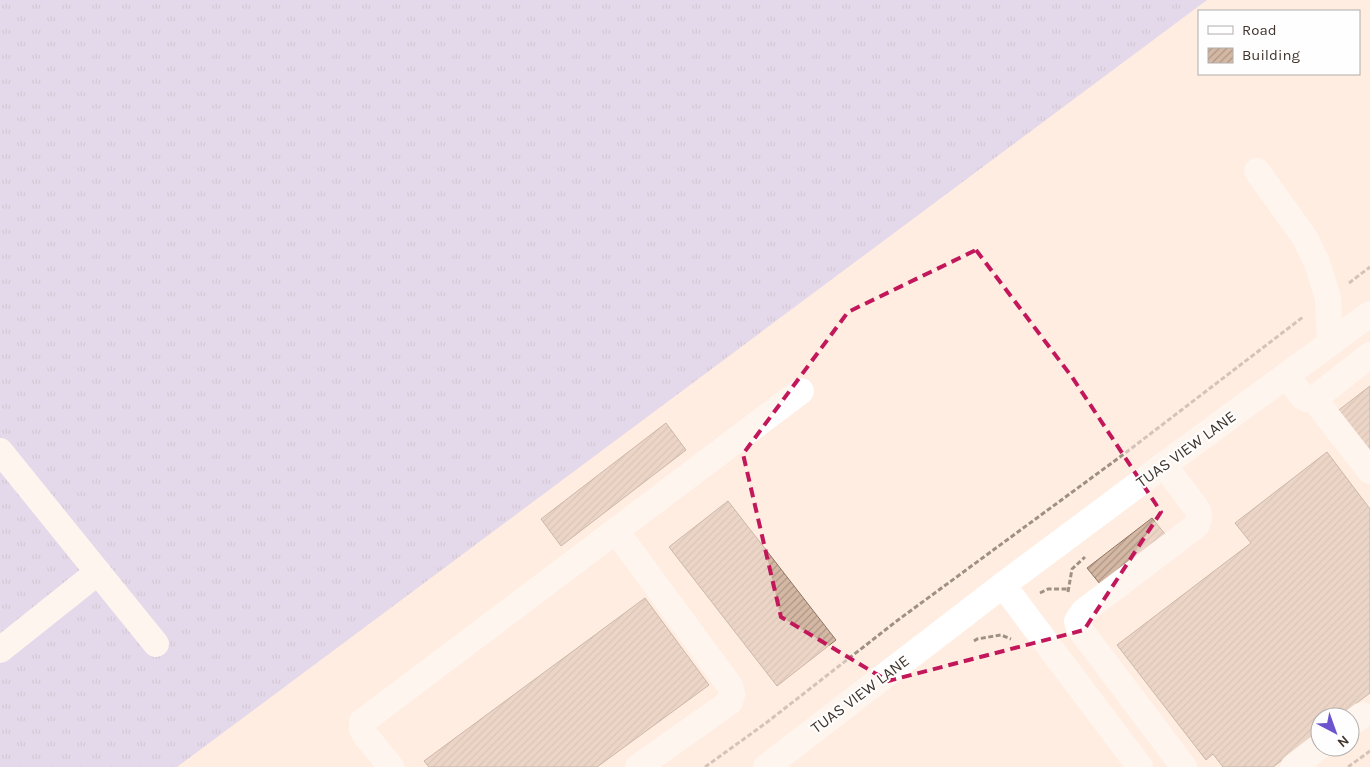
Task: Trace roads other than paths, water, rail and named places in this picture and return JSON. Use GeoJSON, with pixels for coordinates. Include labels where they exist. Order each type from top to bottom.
{"type":"FeatureCollection","features":[{"type":"Feature","properties":{"kind":"lane"},"geometry":{"type":"LineString","coordinates":[[1257,172],[1305,238],[1317,263],[1328,298],[1330,343]]}},
{"type":"Feature","properties":{"kind":"lane","name":"TUAS VIEW LANE"},"geometry":{"type":"LineString","coordinates":[[766,767],[1003,585],[1370,314]]}},
{"type":"Feature","properties":{"kind":"lane"},"geometry":{"type":"LineString","coordinates":[[1286,376],[1303,397],[1307,399],[1314,398],[1370,355]]}},
{"type":"Feature","properties":{"kind":"lane"},"geometry":{"type":"LineString","coordinates":[[390,767],[365,735],[362,729],[362,722],[800,392]]}},
{"type":"Feature","properties":{"kind":"lane"},"geometry":{"type":"LineString","coordinates":[[1314,398],[1370,471]]}},
{"type":"Feature","properties":{"kind":"lane"},"geometry":{"type":"LineString","coordinates":[[0,451],[156,644]]}},
{"type":"Feature","properties":{"kind":"lane"},"geometry":{"type":"LineString","coordinates":[[1164,465],[1197,509],[1200,516],[1199,521],[1196,526],[1084,611],[1077,621],[1079,628],[1184,767]]}},
{"type":"Feature","properties":{"kind":"lane"},"geometry":{"type":"LineString","coordinates":[[616,531],[730,686],[732,694],[730,702],[638,767]]}},
{"type":"Feature","properties":{"kind":"lane"},"geometry":{"type":"LineString","coordinates":[[0,650],[98,572]]}},
{"type":"Feature","properties":{"kind":"lane"},"geometry":{"type":"LineString","coordinates":[[1003,585],[1140,767]]}},
{"type":"Feature","properties":{"kind":"lane"},"geometry":{"type":"LineString","coordinates":[[1293,767],[1310,754]]}}]}
